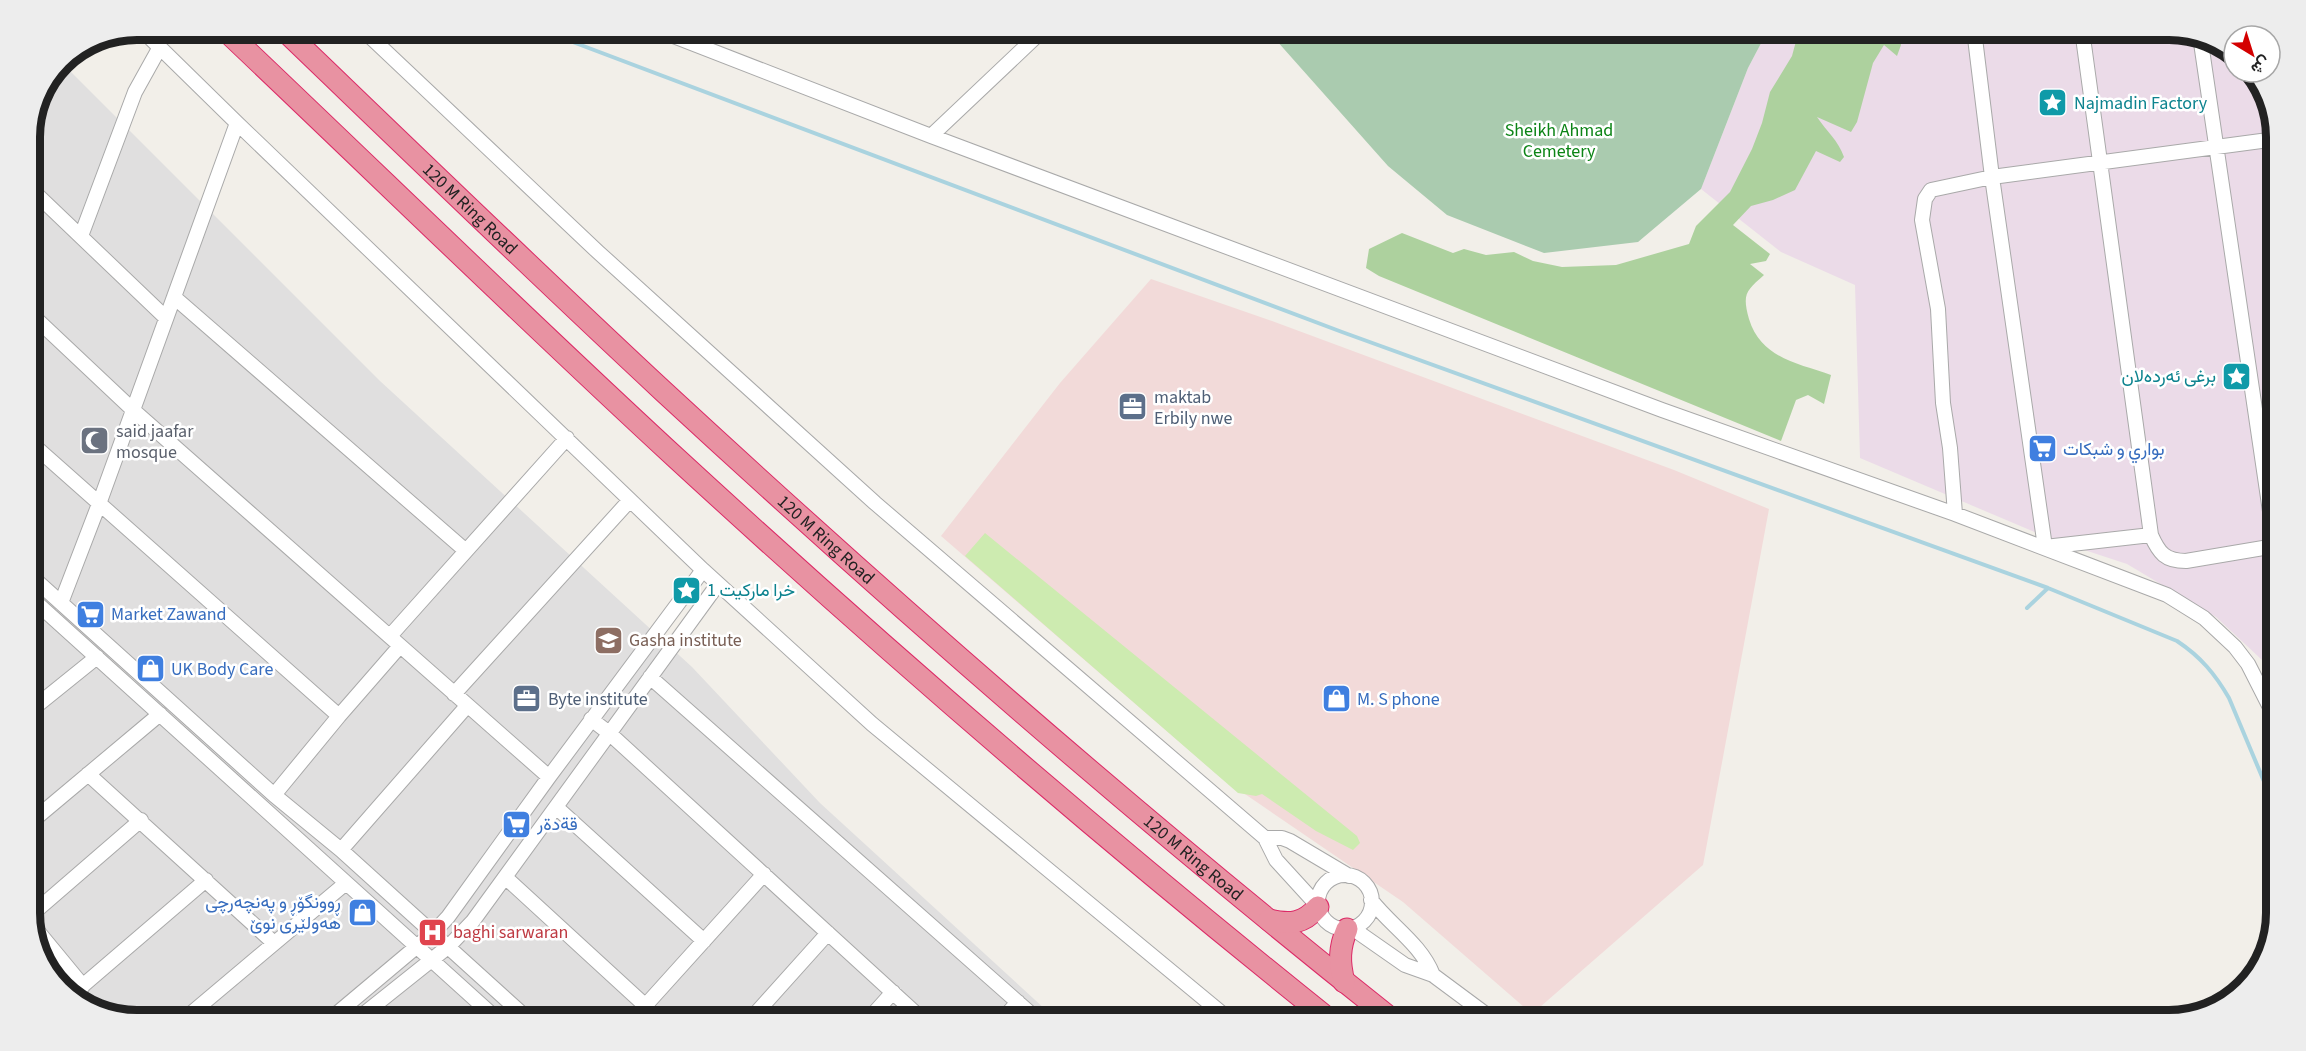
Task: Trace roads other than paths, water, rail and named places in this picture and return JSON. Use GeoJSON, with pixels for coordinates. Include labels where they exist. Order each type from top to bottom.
{"type":"FeatureCollection","features":[{"type":"Feature","properties":{"kind":"highway"},"geometry":{"type":"LineString","coordinates":[[235,40],[666,449],[868,631],[1161,881],[1318,1010]]}},
{"type":"Feature","properties":{"kind":"highway","name":"120 M Ring Road"},"geometry":{"type":"LineString","coordinates":[[295,40],[665,392],[1017,707],[1269,920],[1380,1010]]}},
{"type":"Feature","properties":{"kind":"highway"},"geometry":{"type":"LineString","coordinates":[[1269,920],[1285,924],[1298,922],[1310,916],[1318,906]]}},
{"type":"Feature","properties":{"kind":"highway"},"geometry":{"type":"LineString","coordinates":[[1344,982],[1339,953],[1349,929]]}},
{"type":"Feature","properties":{"kind":"street"},"geometry":{"type":"LineString","coordinates":[[153,40],[718,584],[872,724],[1218,1010]]}},
{"type":"Feature","properties":{"kind":"street"},"geometry":{"type":"LineString","coordinates":[[374,40],[598,252],[875,503],[1265,838],[1276,860],[1318,906],[1325,921],[1339,929],[1349,929],[1366,918],[1371,900]]}},
{"type":"Feature","properties":{"kind":"street"},"geometry":{"type":"LineString","coordinates":[[684,40],[931,136],[1662,410],[1955,514],[2167,595],[2204,618],[2228,639],[2248,664],[2266,699]]}},
{"type":"Feature","properties":{"kind":"street"},"geometry":{"type":"LineString","coordinates":[[931,136],[1032,40]]}},
{"type":"Feature","properties":{"kind":"street"},"geometry":{"type":"LineString","coordinates":[[1975,40],[1992,177],[2045,548]]}},
{"type":"Feature","properties":{"kind":"street"},"geometry":{"type":"LineString","coordinates":[[2083,40],[2151,535],[2164,557],[2174,561],[2266,550]]}},
{"type":"Feature","properties":{"kind":"street"},"geometry":{"type":"LineString","coordinates":[[81,236],[135,92],[160,47]]}},
{"type":"Feature","properties":{"kind":"street"},"geometry":{"type":"LineString","coordinates":[[2202,47],[2265,484]]}},
{"type":"Feature","properties":{"kind":"street"},"geometry":{"type":"LineString","coordinates":[[62,603],[237,123]]}},
{"type":"Feature","properties":{"kind":"street"},"geometry":{"type":"LineString","coordinates":[[1955,514],[1950,448],[1943,403],[1938,309],[1922,220],[1925,199],[1931,190],[1992,177],[2265,140]]}},
{"type":"Feature","properties":{"kind":"street"},"geometry":{"type":"LineString","coordinates":[[41,200],[166,318]]}},
{"type":"Feature","properties":{"kind":"street"},"geometry":{"type":"LineString","coordinates":[[174,297],[466,551]]}},
{"type":"Feature","properties":{"kind":"street"},"geometry":{"type":"LineString","coordinates":[[41,324],[133,410],[549,777]]}},
{"type":"Feature","properties":{"kind":"street"},"geometry":{"type":"LineString","coordinates":[[390,636],[567,438]]}},
{"type":"Feature","properties":{"kind":"street"},"geometry":{"type":"LineString","coordinates":[[41,452],[339,716]]}},
{"type":"Feature","properties":{"kind":"street"},"geometry":{"type":"LineString","coordinates":[[454,694],[630,500]]}},
{"type":"Feature","properties":{"kind":"street"},"geometry":{"type":"LineString","coordinates":[[2045,548],[2151,535]]}},
{"type":"Feature","properties":{"kind":"street"},"geometry":{"type":"LineString","coordinates":[[341,1010],[434,932],[454,909],[591,719],[703,570]]}},
{"type":"Feature","properties":{"kind":"street"},"geometry":{"type":"LineString","coordinates":[[41,584],[274,795],[341,850],[518,1010]]}},
{"type":"Feature","properties":{"kind":"street"},"geometry":{"type":"LineString","coordinates":[[369,1010],[449,946],[472,921],[718,584]]}},
{"type":"Feature","properties":{"kind":"street"},"geometry":{"type":"LineString","coordinates":[[41,607],[487,1010]]}},
{"type":"Feature","properties":{"kind":"street"},"geometry":{"type":"LineString","coordinates":[[274,795],[400,646]]}},
{"type":"Feature","properties":{"kind":"street"},"geometry":{"type":"LineString","coordinates":[[41,702],[97,657]]}},
{"type":"Feature","properties":{"kind":"street"},"geometry":{"type":"LineString","coordinates":[[650,677],[1027,1010]]}},
{"type":"Feature","properties":{"kind":"street"},"geometry":{"type":"LineString","coordinates":[[341,850],[467,706]]}},
{"type":"Feature","properties":{"kind":"street"},"geometry":{"type":"LineString","coordinates":[[41,813],[160,714]]}},
{"type":"Feature","properties":{"kind":"street"},"geometry":{"type":"LineString","coordinates":[[591,719],[912,1010]]}},
{"type":"Feature","properties":{"kind":"street"},"geometry":{"type":"LineString","coordinates":[[88,774],[274,943]]}},
{"type":"Feature","properties":{"kind":"street"},"geometry":{"type":"LineString","coordinates":[[556,807],[704,940]]}},
{"type":"Feature","properties":{"kind":"street"},"geometry":{"type":"LineString","coordinates":[[41,906],[141,820]]}},
{"type":"Feature","properties":{"kind":"street"},"geometry":{"type":"LineString","coordinates":[[1265,838],[1282,838],[1290,841],[1364,884],[1371,900],[1419,950],[1433,975],[1480,1010]]}},
{"type":"Feature","properties":{"kind":"street"},"geometry":{"type":"LineString","coordinates":[[645,1006],[764,874]]}},
{"type":"Feature","properties":{"kind":"street"},"geometry":{"type":"LineString","coordinates":[[1318,906],[1320,892],[1329,881],[1349,876]]}},
{"type":"Feature","properties":{"kind":"street"},"geometry":{"type":"LineString","coordinates":[[505,878],[650,1010]]}},
{"type":"Feature","properties":{"kind":"street"},"geometry":{"type":"LineString","coordinates":[[78,990],[206,880]]}},
{"type":"Feature","properties":{"kind":"street"},"geometry":{"type":"LineString","coordinates":[[195,1010],[346,883]]}},
{"type":"Feature","properties":{"kind":"street"},"geometry":{"type":"LineString","coordinates":[[1349,929],[1405,966],[1433,975]]}},
{"type":"Feature","properties":{"kind":"street"},"geometry":{"type":"LineString","coordinates":[[759,1010],[828,933]]}},
{"type":"Feature","properties":{"kind":"street"},"geometry":{"type":"LineString","coordinates":[[46,944],[77,988]]}},
{"type":"Feature","properties":{"kind":"street"},"geometry":{"type":"LineString","coordinates":[[877,1010],[893,992]]}},
{"type":"Feature","properties":{"kind":"street"},"geometry":{"type":"LineString","coordinates":[[1011,1010],[1018,1002]]}},
{"type":"Feature","properties":{"kind":"waterway"},"geometry":{"type":"LineString","coordinates":[[568,40],[1342,332],[2048,588],[2177,641],[2207,666],[2229,698],[2266,786]]}},
{"type":"Feature","properties":{"kind":"waterway"},"geometry":{"type":"LineString","coordinates":[[2027,608],[2048,588]]}},
{"type":"Feature","properties":{"kind":"place","name":"Najmadin Factory"},"geometry":{"type":"Point","coordinates":[2053,103]}},
{"type":"Feature","properties":{"kind":"place","name":"برغی ئەردەلان"},"geometry":{"type":"Point","coordinates":[2237,376]}},
{"type":"Feature","properties":{"kind":"place","name":"maktab Erbily nwe"},"geometry":{"type":"Point","coordinates":[1133,407]}},
{"type":"Feature","properties":{"kind":"place","name":"said jaafar mosque"},"geometry":{"type":"Point","coordinates":[95,441]}},
{"type":"Feature","properties":{"kind":"place","name":"بواري و شبكات"},"geometry":{"type":"Point","coordinates":[2042,449]}},
{"type":"Feature","properties":{"kind":"place","name":"خرا ماركيت 1"},"geometry":{"type":"Point","coordinates":[686,590]}},
{"type":"Feature","properties":{"kind":"place","name":"Market Zawand"},"geometry":{"type":"Point","coordinates":[90,614]}},
{"type":"Feature","properties":{"kind":"place","name":"Gasha institute"},"geometry":{"type":"Point","coordinates":[608,640]}},
{"type":"Feature","properties":{"kind":"place","name":"UK Body Care"},"geometry":{"type":"Point","coordinates":[150,669]}},
{"type":"Feature","properties":{"kind":"place","name":"Byte institute"},"geometry":{"type":"Point","coordinates":[527,699]}},
{"type":"Feature","properties":{"kind":"place","name":"M. S phone"},"geometry":{"type":"Point","coordinates":[1336,699]}},
{"type":"Feature","properties":{"kind":"place","name":"قةدةر"},"geometry":{"type":"Point","coordinates":[516,824]}},
{"type":"Feature","properties":{"kind":"place","name":"ڕوونگۆڕ و پەنچەرچی هەولێری نوێ"},"geometry":{"type":"Point","coordinates":[362,912]}},
{"type":"Feature","properties":{"kind":"place","name":"baghi sarwaran"},"geometry":{"type":"Point","coordinates":[432,932]}},
{"type":"Feature","properties":{"kind":"park label","name":"Sheikh Ahmad Cemetery"},"geometry":{"type":"Point","coordinates":[1559,140]}}]}
